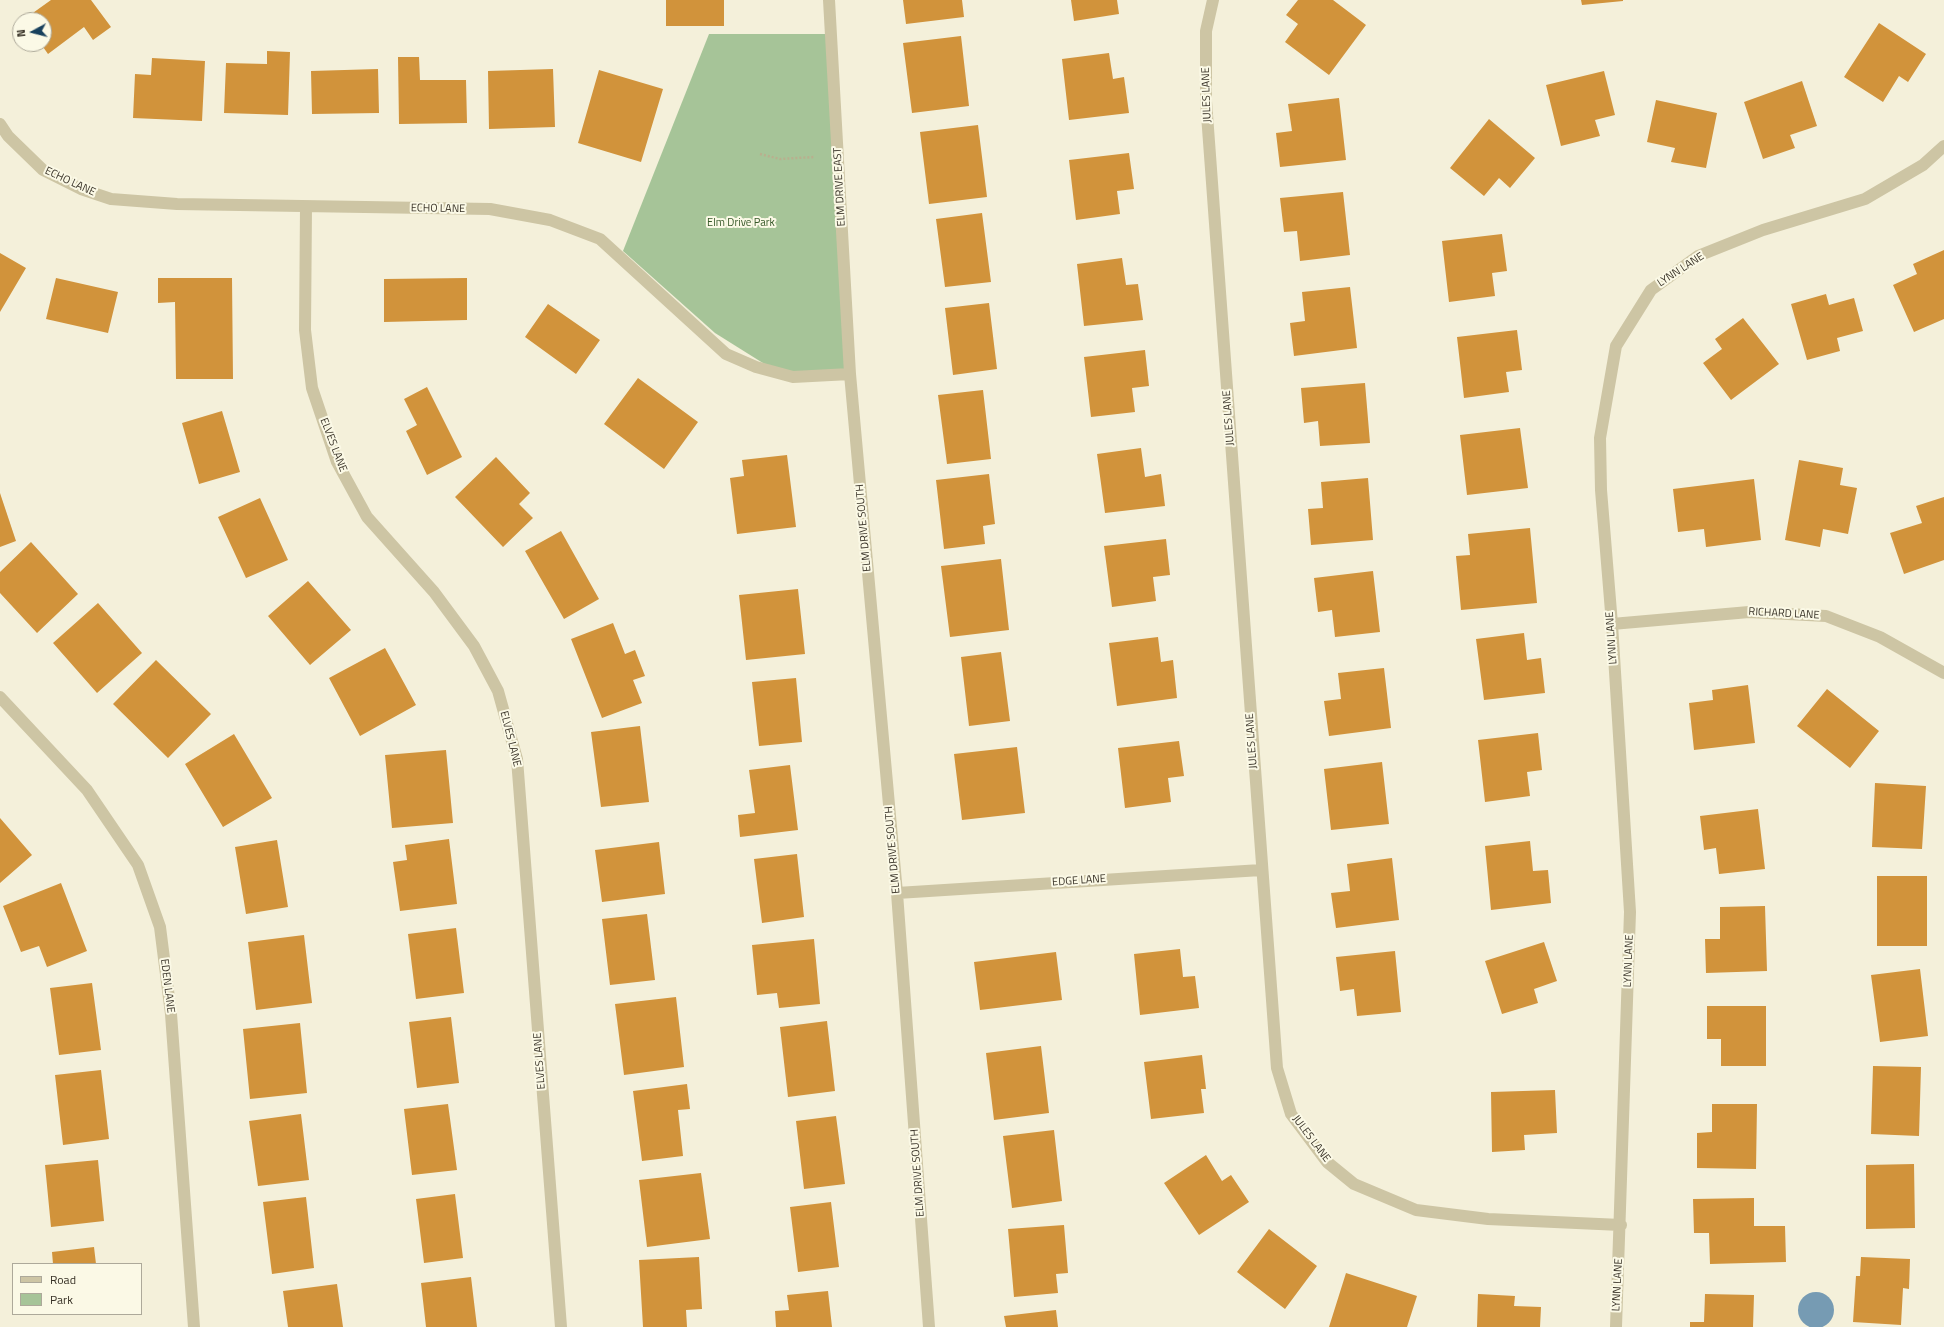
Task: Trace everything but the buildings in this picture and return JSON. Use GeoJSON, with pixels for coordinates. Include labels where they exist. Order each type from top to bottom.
{"type":"FeatureCollection","features":[{"type":"Feature","properties":{"kind":"street","name":"ELM DRIVE EAST"},"geometry":{"type":"LineString","coordinates":[[829,0],[850,374]]}},
{"type":"Feature","properties":{"kind":"street","name":"JULES LANE"},"geometry":{"type":"LineString","coordinates":[[1213,0],[1206,31],[1206,101],[1261,870],[1277,1068],[1291,1114],[1327,1162],[1354,1184],[1416,1210],[1488,1219],[1621,1225]]}},
{"type":"Feature","properties":{"kind":"street","name":"ECHO LANE"},"geometry":{"type":"LineString","coordinates":[[0,124],[8,136],[43,170],[81,189],[111,199],[177,204],[490,209],[550,220],[600,239],[726,354],[756,367],[793,377],[850,374]]}},
{"type":"Feature","properties":{"kind":"street","name":"LYNN LANE"},"geometry":{"type":"LineString","coordinates":[[1616,1327],[1621,1225],[1630,912],[1612,624],[1601,490],[1600,438],[1616,346],[1651,290],[1698,256],[1763,230],[1865,199],[1924,165],[1944,146]]}},
{"type":"Feature","properties":{"kind":"street","name":"ELVES LANE"},"geometry":{"type":"LineString","coordinates":[[306,206],[305,330],[312,388],[337,462],[367,517],[434,592],[474,646],[498,690],[517,759],[561,1327]]}},
{"type":"Feature","properties":{"kind":"street","name":"ELM DRIVE SOUTH"},"geometry":{"type":"LineString","coordinates":[[850,374],[897,893],[929,1327]]}},
{"type":"Feature","properties":{"kind":"street","name":"RICHARD LANE"},"geometry":{"type":"LineString","coordinates":[[1612,624],[1749,612],[1826,616],[1880,636],[1944,673]]}},
{"type":"Feature","properties":{"kind":"street","name":"EDEN LANE"},"geometry":{"type":"LineString","coordinates":[[0,697],[88,790],[138,865],[160,928],[171,1014],[194,1327]]}},
{"type":"Feature","properties":{"kind":"street","name":"EDGE LANE"},"geometry":{"type":"LineString","coordinates":[[897,893],[1261,870]]}},
{"type":"Feature","properties":{"kind":"path"},"geometry":{"type":"LineString","coordinates":[[760,154],[780,159],[838,156]]}},
{"type":"Feature","properties":{"kind":"green space","name":"Elm Drive Park"},"geometry":{"type":"Polygon","coordinates":[[[709,34],[829,34],[851,371],[782,375],[715,333],[623,251],[709,34]]]}},
{"type":"Feature","properties":{"kind":"water"},"geometry":{"type":"Polygon","coordinates":[[[1820,1292],[1829,1297],[1833,1303],[1833,1317],[1829,1323],[1820,1328],[1812,1328],[1803,1323],[1799,1317],[1798,1306],[1803,1297],[1809,1293],[1820,1292]]]}}]}
